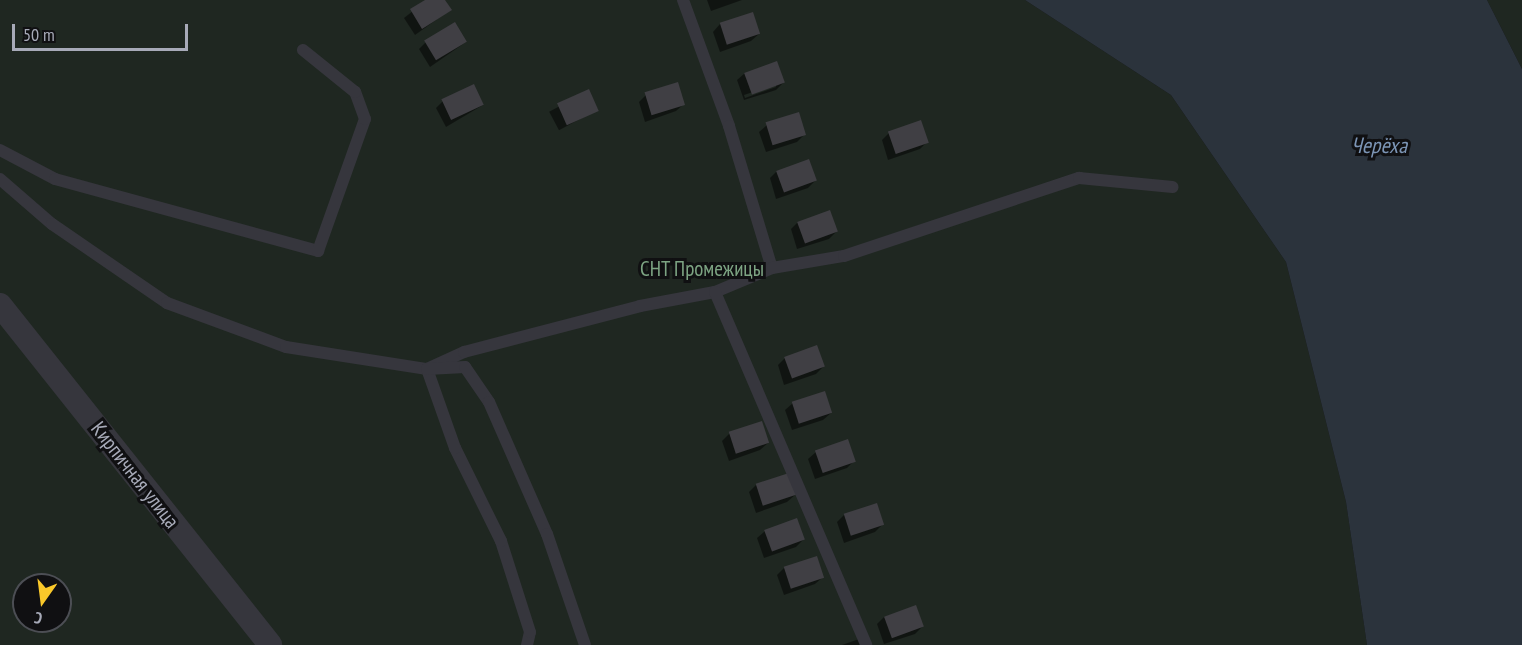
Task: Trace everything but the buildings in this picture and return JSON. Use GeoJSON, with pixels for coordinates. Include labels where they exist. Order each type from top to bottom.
{"type":"FeatureCollection","features":[{"type":"Feature","properties":{"kind":"street","name":"Кирпичная улица"},"geometry":{"type":"LineString","coordinates":[[0,305],[270,645]]}},
{"type":"Feature","properties":{"kind":"lane"},"geometry":{"type":"LineString","coordinates":[[683,0],[722,105],[772,268]]}},
{"type":"Feature","properties":{"kind":"lane"},"geometry":{"type":"LineString","coordinates":[[0,150],[54,179],[318,251],[365,119],[355,92],[303,50]]}},
{"type":"Feature","properties":{"kind":"lane"},"geometry":{"type":"LineString","coordinates":[[428,369],[464,352],[640,306],[715,291],[772,268],[843,256],[1079,178],[1173,187]]}},
{"type":"Feature","properties":{"kind":"lane"},"geometry":{"type":"LineString","coordinates":[[0,179],[52,224],[167,303],[286,346],[428,369],[465,367],[489,402],[547,534],[585,645]]}},
{"type":"Feature","properties":{"kind":"lane"},"geometry":{"type":"LineString","coordinates":[[715,291],[866,645]]}},
{"type":"Feature","properties":{"kind":"lane"},"geometry":{"type":"LineString","coordinates":[[428,369],[455,448],[501,541],[530,632],[527,645]]}},
{"type":"Feature","properties":{"kind":"green space","name":"СНТ Промежицы"},"geometry":{"type":"Polygon","coordinates":[[[0,0],[1025,0],[1171,95],[1286,262],[1346,502],[1367,645],[0,645],[0,0]]]}},
{"type":"Feature","properties":{"kind":"green space"},"geometry":{"type":"Polygon","coordinates":[[[1487,0],[1522,0],[1522,69],[1487,0]]]}},
{"type":"Feature","properties":{"kind":"water","name":"Черёха"},"geometry":{"type":"Polygon","coordinates":[[[1025,0],[1487,0],[1522,69],[1522,645],[1367,645],[1346,502],[1286,262],[1171,95],[1025,0]]]}}]}
